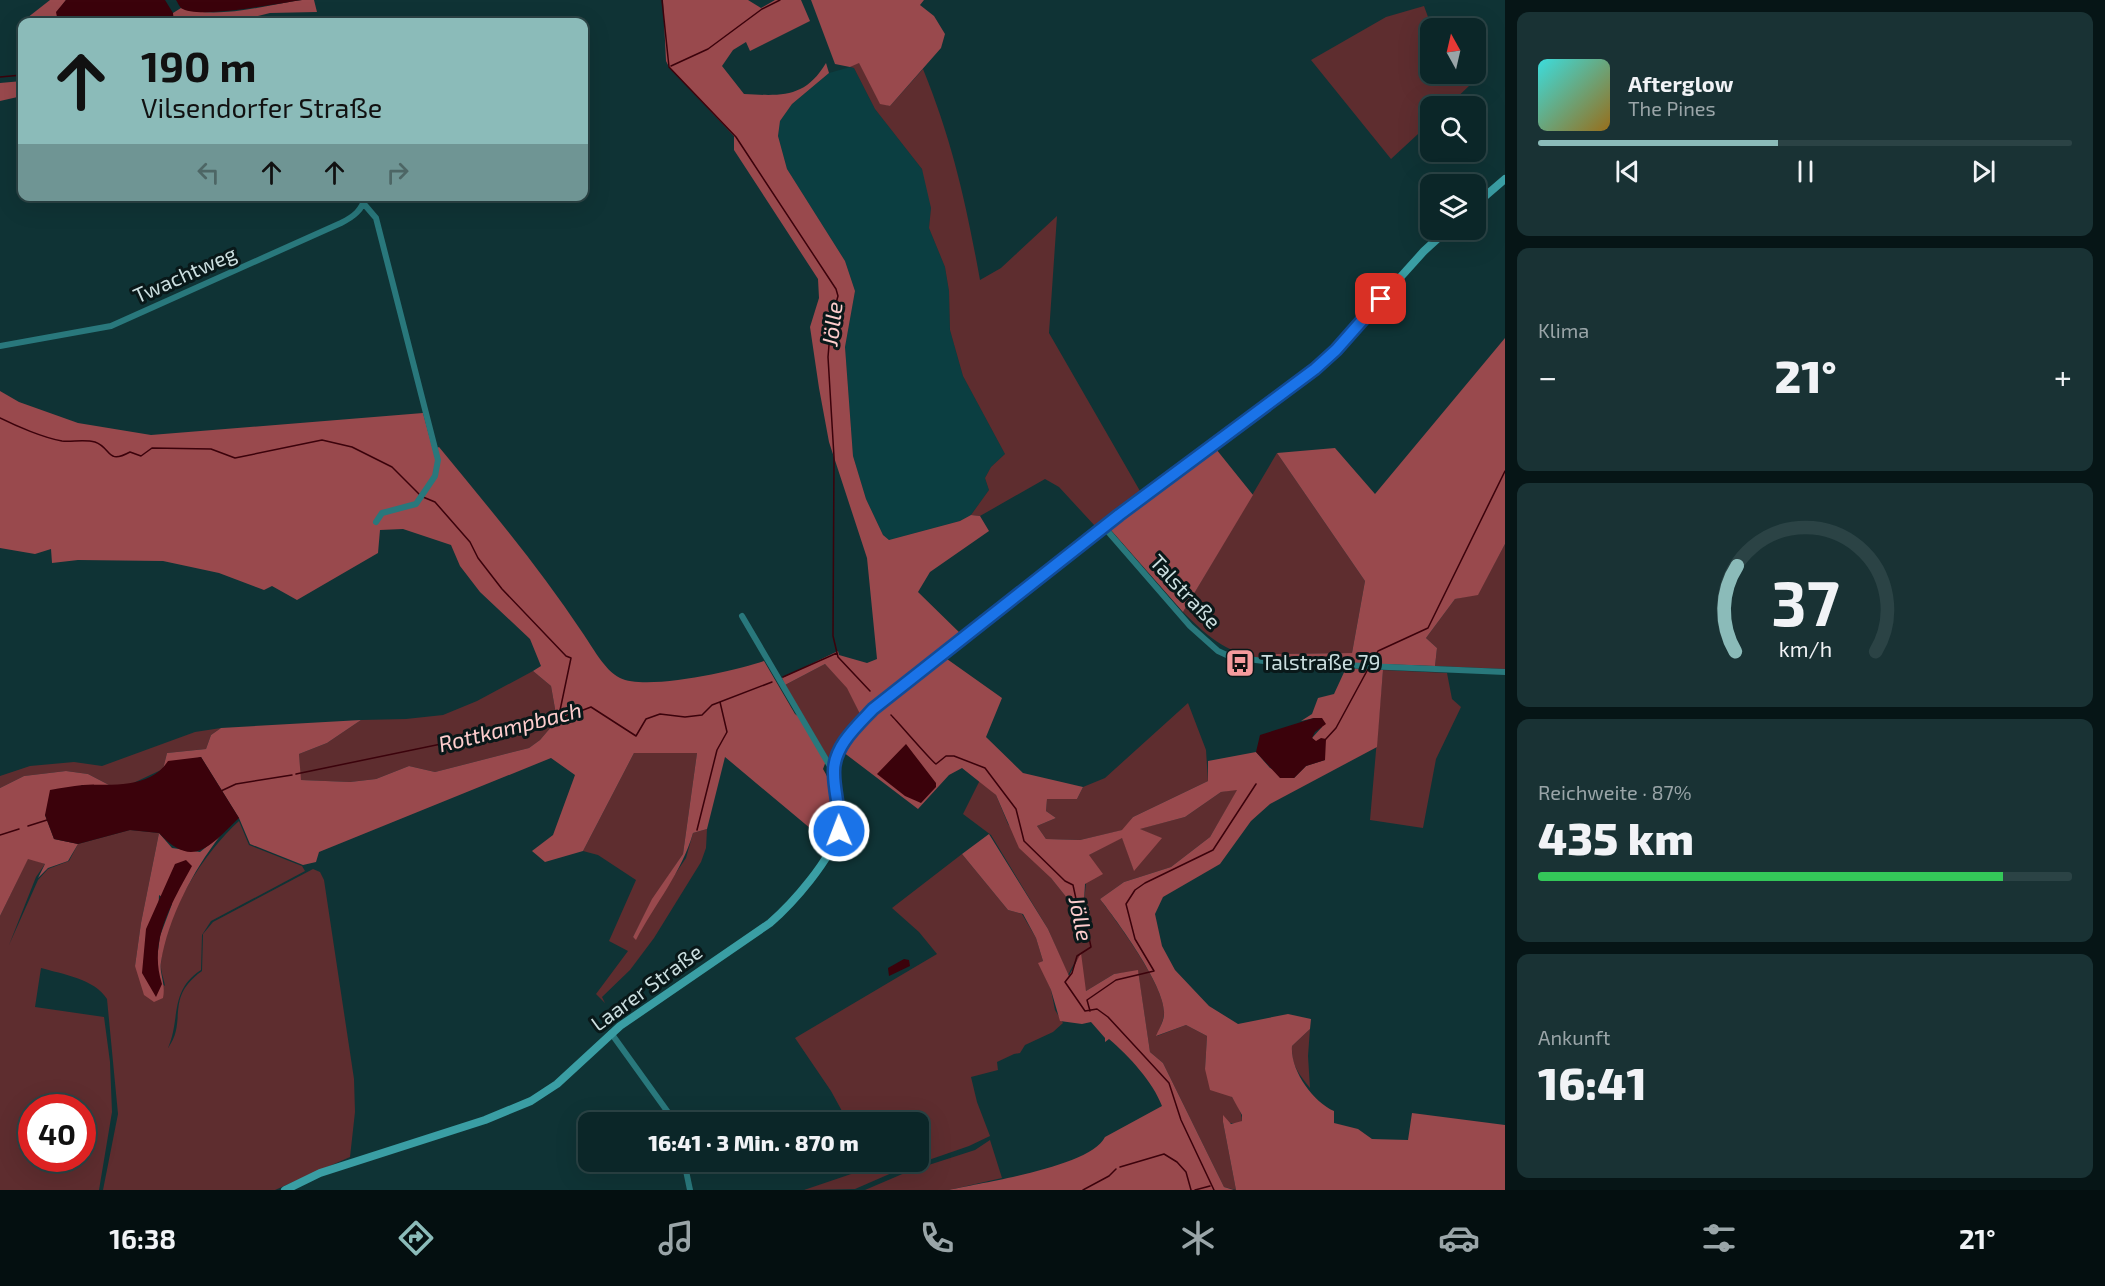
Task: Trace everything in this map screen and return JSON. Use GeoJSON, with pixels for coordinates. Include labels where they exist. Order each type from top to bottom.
{"type":"FeatureCollection","features":[{"type":"Feature","properties":{"kind":"street"},"geometry":{"type":"LineString","coordinates":[[1486,195],[1505,179]]}},
{"type":"Feature","properties":{"kind":"street","name":"Twachtweg"},"geometry":{"type":"LineString","coordinates":[[0,346],[111,326],[341,224],[356,214],[364,201]]}},
{"type":"Feature","properties":{"kind":"street"},"geometry":{"type":"LineString","coordinates":[[366,201],[376,218],[438,460],[435,476],[416,504],[382,513],[376,522]]}},
{"type":"Feature","properties":{"kind":"street","name":"Laarer Straße"},"geometry":{"type":"LineString","coordinates":[[285,1190],[352,1161],[515,1109],[557,1084],[611,1033],[784,910],[829,852],[839,831],[839,807],[834,773],[838,755],[848,737],[873,709],[1104,527],[1325,361],[1437,240]]}},
{"type":"Feature","properties":{"kind":"street","name":"Talstraße"},"geometry":{"type":"LineString","coordinates":[[1104,527],[1190,626],[1218,651],[1231,657],[1272,662],[1505,672]]}},
{"type":"Feature","properties":{"kind":"street"},"geometry":{"type":"LineString","coordinates":[[742,616],[834,773]]}},
{"type":"Feature","properties":{"kind":"street"},"geometry":{"type":"LineString","coordinates":[[611,1033],[668,1112]]}},
{"type":"Feature","properties":{"kind":"street"},"geometry":{"type":"LineString","coordinates":[[686,1172],[690,1190]]}},
{"type":"Feature","properties":{"kind":"shaded area"},"geometry":{"type":"Polygon","coordinates":[[[50,0],[66,0],[57,12],[58,18],[27,18],[50,0]]]}},
{"type":"Feature","properties":{"kind":"shaded area"},"geometry":{"type":"Polygon","coordinates":[[[66,0],[165,0],[174,18],[57,18],[56,12],[66,0]]]}},
{"type":"Feature","properties":{"kind":"shaded area"},"geometry":{"type":"Polygon","coordinates":[[[176,0],[302,0],[239,10],[204,12],[181,8],[176,0]]]}},
{"type":"Feature","properties":{"kind":"shaded area"},"geometry":{"type":"Polygon","coordinates":[[[314,0],[317,12],[270,13],[250,18],[173,18],[173,13],[181,8],[211,13],[314,0]]]}},
{"type":"Feature","properties":{"kind":"shaded area"},"geometry":{"type":"Polygon","coordinates":[[[663,0],[748,0],[761,8],[775,0],[801,0],[810,21],[750,51],[746,42],[733,50],[722,66],[744,94],[770,95],[801,89],[810,83],[826,63],[829,73],[792,104],[780,121],[778,136],[787,169],[845,261],[855,291],[845,347],[853,456],[866,499],[883,535],[889,540],[960,521],[971,515],[980,516],[989,531],[930,572],[918,592],[963,636],[860,714],[847,688],[825,664],[785,685],[782,678],[838,651],[839,655],[867,663],[877,659],[867,558],[829,442],[819,388],[810,327],[819,298],[818,279],[734,150],[734,136],[669,67],[666,61],[663,0]]]}},
{"type":"Feature","properties":{"kind":"shaded area"},"geometry":{"type":"Polygon","coordinates":[[[811,0],[924,0],[920,5],[934,16],[945,34],[941,48],[890,106],[880,104],[859,63],[850,67],[835,64],[811,0]]]}},
{"type":"Feature","properties":{"kind":"shaded area"},"geometry":{"type":"Polygon","coordinates":[[[1424,6],[1428,18],[1420,18],[1420,84],[1470,85],[1458,96],[1420,96],[1420,132],[1391,159],[1311,60],[1386,17],[1424,6]]]}},
{"type":"Feature","properties":{"kind":"shaded area"},"geometry":{"type":"Polygon","coordinates":[[[859,62],[880,103],[890,106],[923,69],[943,122],[958,173],[980,280],[1001,268],[1057,216],[1049,333],[1140,491],[1095,526],[1059,487],[1045,479],[980,516],[971,515],[989,490],[985,478],[991,467],[1005,454],[963,376],[950,330],[949,291],[945,267],[929,228],[931,208],[922,169],[875,109],[854,68],[850,67],[859,62]]]}},
{"type":"Feature","properties":{"kind":"shaded area"},"geometry":{"type":"Polygon","coordinates":[[[854,68],[875,109],[922,169],[928,186],[931,208],[929,228],[945,267],[949,291],[950,330],[963,376],[1005,454],[991,467],[985,478],[989,490],[971,515],[960,521],[889,540],[883,535],[866,499],[853,456],[845,347],[855,291],[845,261],[787,169],[778,136],[780,121],[792,104],[829,73],[854,68]]]}},
{"type":"Feature","properties":{"kind":"shaded area"},"geometry":{"type":"Polygon","coordinates":[[[18,81],[18,97],[0,101],[0,83],[18,81]]]}},
{"type":"Feature","properties":{"kind":"shaded area"},"geometry":{"type":"Polygon","coordinates":[[[1505,338],[1505,544],[1478,595],[1455,599],[1426,638],[1437,648],[1435,666],[1269,660],[1273,654],[1352,653],[1365,581],[1277,453],[1335,448],[1375,494],[1505,338]]]}},
{"type":"Feature","properties":{"kind":"shaded area"},"geometry":{"type":"Polygon","coordinates":[[[0,391],[19,402],[78,423],[151,435],[423,413],[433,450],[439,447],[495,515],[549,584],[599,657],[614,674],[633,681],[670,681],[733,670],[764,661],[795,714],[807,723],[826,761],[823,769],[831,786],[835,806],[834,826],[829,844],[725,757],[707,829],[693,833],[675,875],[636,940],[633,937],[652,899],[683,854],[697,753],[634,753],[583,851],[545,862],[532,851],[553,835],[575,775],[551,758],[319,852],[316,862],[303,865],[250,844],[239,818],[201,757],[163,769],[167,753],[206,749],[211,735],[221,728],[361,720],[327,743],[299,754],[301,780],[350,782],[376,779],[409,766],[435,772],[529,748],[540,740],[557,720],[551,686],[533,671],[541,666],[530,639],[480,592],[460,566],[451,545],[403,529],[380,530],[378,553],[297,600],[272,586],[264,590],[219,573],[163,561],[78,560],[52,563],[51,549],[35,554],[0,548],[0,391]]]}},
{"type":"Feature","properties":{"kind":"shaded area"},"geometry":{"type":"Polygon","coordinates":[[[1216,449],[1253,495],[1183,612],[1110,529],[1216,449]]]}},
{"type":"Feature","properties":{"kind":"shaded area"},"geometry":{"type":"Polygon","coordinates":[[[1277,453],[1365,581],[1352,653],[1273,654],[1269,660],[1254,657],[1221,644],[1183,612],[1277,453]]]}},
{"type":"Feature","properties":{"kind":"shaded area"},"geometry":{"type":"Polygon","coordinates":[[[1505,544],[1505,669],[1435,666],[1437,648],[1426,638],[1455,599],[1478,594],[1505,544]]]}},
{"type":"Feature","properties":{"kind":"shaded area"},"geometry":{"type":"Polygon","coordinates":[[[947,659],[1002,698],[986,737],[1023,773],[1083,787],[1077,799],[1047,799],[1046,811],[1056,818],[1037,826],[1046,839],[1080,840],[1122,830],[1133,817],[1208,781],[1208,761],[1256,752],[1270,768],[1294,778],[1306,766],[1325,760],[1324,749],[1312,738],[1322,727],[1314,718],[1301,721],[1312,714],[1318,698],[1334,694],[1346,668],[1383,670],[1377,747],[1270,804],[1251,821],[1220,864],[1163,897],[1155,914],[1162,946],[1175,970],[1209,1006],[1238,1024],[1288,1014],[1311,1019],[1310,1029],[1292,1046],[1292,1055],[1304,1084],[1318,1100],[1334,1111],[1334,1123],[1358,1129],[1372,1139],[1408,1140],[1412,1113],[1505,1125],[1505,1190],[1236,1190],[1223,1115],[1231,1124],[1242,1121],[1242,1115],[1232,1097],[1210,1090],[1205,1069],[1207,1036],[1186,1025],[1156,1036],[1164,1014],[1163,1002],[1139,955],[1100,899],[1124,882],[1171,867],[1210,837],[1237,790],[1221,792],[1185,817],[1140,829],[1162,838],[1134,871],[1122,838],[1089,855],[1103,874],[1085,884],[1084,902],[1090,910],[1083,906],[1075,908],[1051,878],[1019,848],[996,795],[962,768],[949,775],[918,809],[843,752],[869,718],[947,659]]]}},
{"type":"Feature","properties":{"kind":"shaded area"},"geometry":{"type":"Polygon","coordinates":[[[825,664],[848,688],[860,714],[848,726],[829,759],[785,685],[825,664]]]}},
{"type":"Feature","properties":{"kind":"shaded area"},"geometry":{"type":"Polygon","coordinates":[[[1383,670],[1447,673],[1452,699],[1461,707],[1436,759],[1423,828],[1370,820],[1383,670]]]}},
{"type":"Feature","properties":{"kind":"shaded area"},"geometry":{"type":"Polygon","coordinates":[[[533,671],[551,686],[557,720],[540,740],[529,748],[435,772],[409,766],[376,779],[350,782],[300,780],[299,754],[327,743],[361,720],[443,715],[477,701],[533,671]]]}},
{"type":"Feature","properties":{"kind":"shaded area"},"geometry":{"type":"Polygon","coordinates":[[[1188,703],[1206,750],[1208,781],[1133,817],[1123,830],[1080,840],[1046,839],[1037,826],[1056,818],[1046,811],[1047,798],[1077,799],[1083,787],[1105,778],[1188,703]]]}},
{"type":"Feature","properties":{"kind":"shaded area"},"geometry":{"type":"Polygon","coordinates":[[[1314,718],[1322,718],[1326,724],[1315,732],[1312,738],[1316,741],[1321,738],[1326,739],[1325,760],[1306,766],[1294,778],[1280,778],[1256,752],[1260,735],[1314,718]]]}},
{"type":"Feature","properties":{"kind":"shaded area"},"geometry":{"type":"Polygon","coordinates":[[[221,728],[211,735],[206,749],[167,753],[163,769],[129,785],[111,786],[88,774],[66,771],[24,776],[0,788],[0,776],[30,766],[74,762],[102,766],[195,732],[221,728]]]}},
{"type":"Feature","properties":{"kind":"shaded area"},"geometry":{"type":"Polygon","coordinates":[[[906,744],[936,783],[936,787],[921,803],[905,796],[877,774],[906,744]]]}},
{"type":"Feature","properties":{"kind":"shaded area"},"geometry":{"type":"Polygon","coordinates":[[[634,753],[697,753],[683,854],[653,899],[633,937],[636,939],[657,901],[686,858],[693,833],[707,829],[706,848],[701,862],[654,938],[630,970],[602,997],[605,1003],[596,994],[628,951],[609,941],[636,880],[598,855],[583,851],[634,753]]]}},
{"type":"Feature","properties":{"kind":"shaded area"},"geometry":{"type":"Polygon","coordinates":[[[201,757],[239,818],[210,845],[192,852],[171,844],[159,833],[130,830],[78,844],[54,839],[45,815],[50,790],[141,781],[160,770],[168,761],[201,757]]]}},
{"type":"Feature","properties":{"kind":"shaded area"},"geometry":{"type":"Polygon","coordinates":[[[66,771],[88,774],[111,786],[82,785],[45,815],[54,839],[78,844],[68,861],[48,868],[38,878],[45,864],[28,859],[0,916],[0,788],[24,776],[66,771]]]}},
{"type":"Feature","properties":{"kind":"shaded area"},"geometry":{"type":"Polygon","coordinates":[[[980,780],[996,795],[1008,824],[1075,908],[1089,908],[1084,902],[1089,855],[1122,837],[1134,870],[1161,838],[1139,829],[1185,817],[1221,792],[1238,789],[1210,837],[1171,867],[1124,882],[1100,899],[1139,954],[1157,987],[1164,1013],[1157,1036],[1186,1025],[1207,1036],[1205,1069],[1234,1099],[1241,1114],[1242,1121],[1238,1124],[1223,1122],[1236,1190],[1224,1187],[1163,1063],[1150,1052],[1138,971],[1114,974],[1086,991],[1076,960],[1068,975],[1048,929],[991,835],[963,814],[980,780]]]}},
{"type":"Feature","properties":{"kind":"shaded area"},"geometry":{"type":"Polygon","coordinates":[[[239,821],[249,845],[302,866],[305,871],[211,921],[202,935],[201,970],[191,978],[184,987],[180,996],[168,1048],[174,1038],[183,991],[190,981],[202,971],[203,934],[213,922],[313,869],[320,872],[324,880],[354,1079],[355,1112],[350,1157],[275,1190],[103,1190],[118,1114],[107,999],[102,992],[86,982],[41,968],[35,1007],[104,1017],[110,1062],[112,1112],[99,1190],[0,1190],[0,916],[28,858],[45,864],[36,877],[9,945],[38,880],[48,869],[69,861],[78,844],[130,830],[159,833],[135,966],[165,986],[161,963],[170,925],[188,886],[212,850],[239,821]]]}},
{"type":"Feature","properties":{"kind":"shaded area"},"geometry":{"type":"Polygon","coordinates":[[[159,833],[172,848],[200,852],[220,836],[191,880],[169,929],[161,962],[163,998],[154,1002],[144,995],[135,966],[159,833]],[[159,895],[156,966],[160,936],[172,904],[159,895]]]}},
{"type":"Feature","properties":{"kind":"shaded area"},"geometry":{"type":"Polygon","coordinates":[[[989,834],[1048,929],[1069,976],[1081,953],[1086,991],[1114,974],[1138,970],[1150,1052],[1163,1063],[1224,1187],[1234,1190],[949,1190],[1034,1172],[1079,1157],[1095,1148],[1105,1137],[1162,1106],[1140,1070],[1109,1039],[1105,1042],[1105,1038],[1091,1022],[1082,1024],[1060,1021],[1051,990],[1038,963],[1043,961],[1036,938],[1023,914],[1008,910],[962,854],[989,834]]]}},
{"type":"Feature","properties":{"kind":"shaded area"},"geometry":{"type":"Polygon","coordinates":[[[962,854],[1008,910],[1022,914],[1036,938],[1043,961],[1039,963],[1051,990],[1055,1010],[1063,1023],[1053,1032],[1025,1045],[1020,1053],[997,1062],[998,1070],[971,1077],[977,1102],[990,1136],[929,1160],[929,1112],[843,1112],[795,1038],[937,954],[919,932],[892,908],[962,854]]]}},
{"type":"Feature","properties":{"kind":"shaded area"},"geometry":{"type":"Polygon","coordinates":[[[186,860],[192,866],[170,908],[160,938],[158,968],[162,984],[156,997],[142,973],[146,929],[175,864],[186,860]]]}},
{"type":"Feature","properties":{"kind":"shaded area"},"geometry":{"type":"Polygon","coordinates":[[[904,959],[909,960],[910,966],[889,976],[888,968],[904,959]]]}},
{"type":"Feature","properties":{"kind":"shaded area"},"geometry":{"type":"Polygon","coordinates":[[[1310,1029],[1308,1056],[1310,1088],[1294,1064],[1292,1046],[1310,1029]]]}},
{"type":"Feature","properties":{"kind":"shaded area"},"geometry":{"type":"Polygon","coordinates":[[[990,1140],[1002,1178],[949,1190],[865,1190],[907,1172],[929,1172],[929,1165],[975,1150],[990,1140]]]}},
{"type":"Feature","properties":{"kind":"shaded area"},"geometry":{"type":"Polygon","coordinates":[[[857,1172],[894,1172],[855,1189],[804,1190],[857,1172]]]}},
{"type":"Feature","properties":{"kind":"waterway","name":"Jölle"},"geometry":{"type":"LineString","coordinates":[[662,0],[669,67],[736,137],[836,289],[838,296],[831,321],[828,357],[834,457],[833,636],[838,657],[870,691]]}},
{"type":"Feature","properties":{"kind":"waterway"},"geometry":{"type":"LineString","coordinates":[[671,66],[708,49],[762,9],[780,0]]}},
{"type":"Feature","properties":{"kind":"waterway"},"geometry":{"type":"LineString","coordinates":[[0,77],[18,75]]}},
{"type":"Feature","properties":{"kind":"waterway"},"geometry":{"type":"LineString","coordinates":[[0,418],[62,441],[95,442],[117,457],[130,452],[141,456],[152,448],[211,449],[235,458],[322,440],[352,447],[392,467],[419,494]]}},
{"type":"Feature","properties":{"kind":"waterway"},"geometry":{"type":"LineString","coordinates":[[1374,658],[1378,651],[1428,628],[1505,471]]}},
{"type":"Feature","properties":{"kind":"waterway"},"geometry":{"type":"LineString","coordinates":[[423,497],[435,502],[470,542],[478,558],[502,589],[566,656],[571,658],[558,720]]}},
{"type":"Feature","properties":{"kind":"waterway","name":"Rottkampbach"},"geometry":{"type":"LineString","coordinates":[[783,677],[837,653]]}},
{"type":"Feature","properties":{"kind":"waterway"},"geometry":{"type":"LineString","coordinates":[[1325,740],[1336,728],[1368,669]]}},
{"type":"Feature","properties":{"kind":"waterway","name":"Rottkampbach"},"geometry":{"type":"LineString","coordinates":[[296,774],[557,720],[591,707],[636,736],[646,719],[660,714],[685,717],[702,715],[712,705],[772,682]]}},
{"type":"Feature","properties":{"kind":"waterway"},"geometry":{"type":"LineString","coordinates":[[697,830],[717,750],[727,732],[720,702]]}},
{"type":"Feature","properties":{"kind":"waterway","name":"Jölle"},"geometry":{"type":"LineString","coordinates":[[891,715],[936,764],[946,756],[954,756],[985,768],[1016,809],[1024,841],[1065,881],[1073,885],[1076,899],[1081,901],[1091,947],[1077,956],[1072,973],[1065,982],[1085,1011],[1097,1009],[1108,1017],[1169,1083],[1181,1120],[1214,1190]]}},
{"type":"Feature","properties":{"kind":"waterway","name":"Rottkampbach"},"geometry":{"type":"LineString","coordinates":[[221,791],[236,784],[292,775]]}},
{"type":"Feature","properties":{"kind":"waterway"},"geometry":{"type":"LineString","coordinates":[[1090,1011],[1087,1000],[1116,980],[1154,971],[1135,939],[1126,904],[1135,890],[1213,850],[1256,784]]}},
{"type":"Feature","properties":{"kind":"waterway","name":"Rottkampbach"},"geometry":{"type":"LineString","coordinates":[[28,826],[47,820]]}},
{"type":"Feature","properties":{"kind":"waterway","name":"Rottkampbach"},"geometry":{"type":"LineString","coordinates":[[0,835],[19,829]]}},
{"type":"Feature","properties":{"kind":"waterway"},"geometry":{"type":"LineString","coordinates":[[1120,1167],[1164,1154],[1177,1162],[1186,1172],[1191,1190]]}},
{"type":"Feature","properties":{"kind":"waterway"},"geometry":{"type":"LineString","coordinates":[[1083,1190],[1109,1176],[1116,1169]]}},
{"type":"Feature","properties":{"kind":"waterway"},"geometry":{"type":"LineString","coordinates":[[1195,1190],[1210,1186]]}},
{"type":"Feature","properties":{"kind":"place","name":"Talstraße 79"},"geometry":{"type":"Point","coordinates":[1240,663]}},
{"type":"Feature","properties":{"kind":"route"},"geometry":{"type":"LineString","coordinates":[[839,831],[840,818],[834,773],[836,761],[848,737],[873,709],[1119,515],[1325,361],[1381,299]]}}]}
